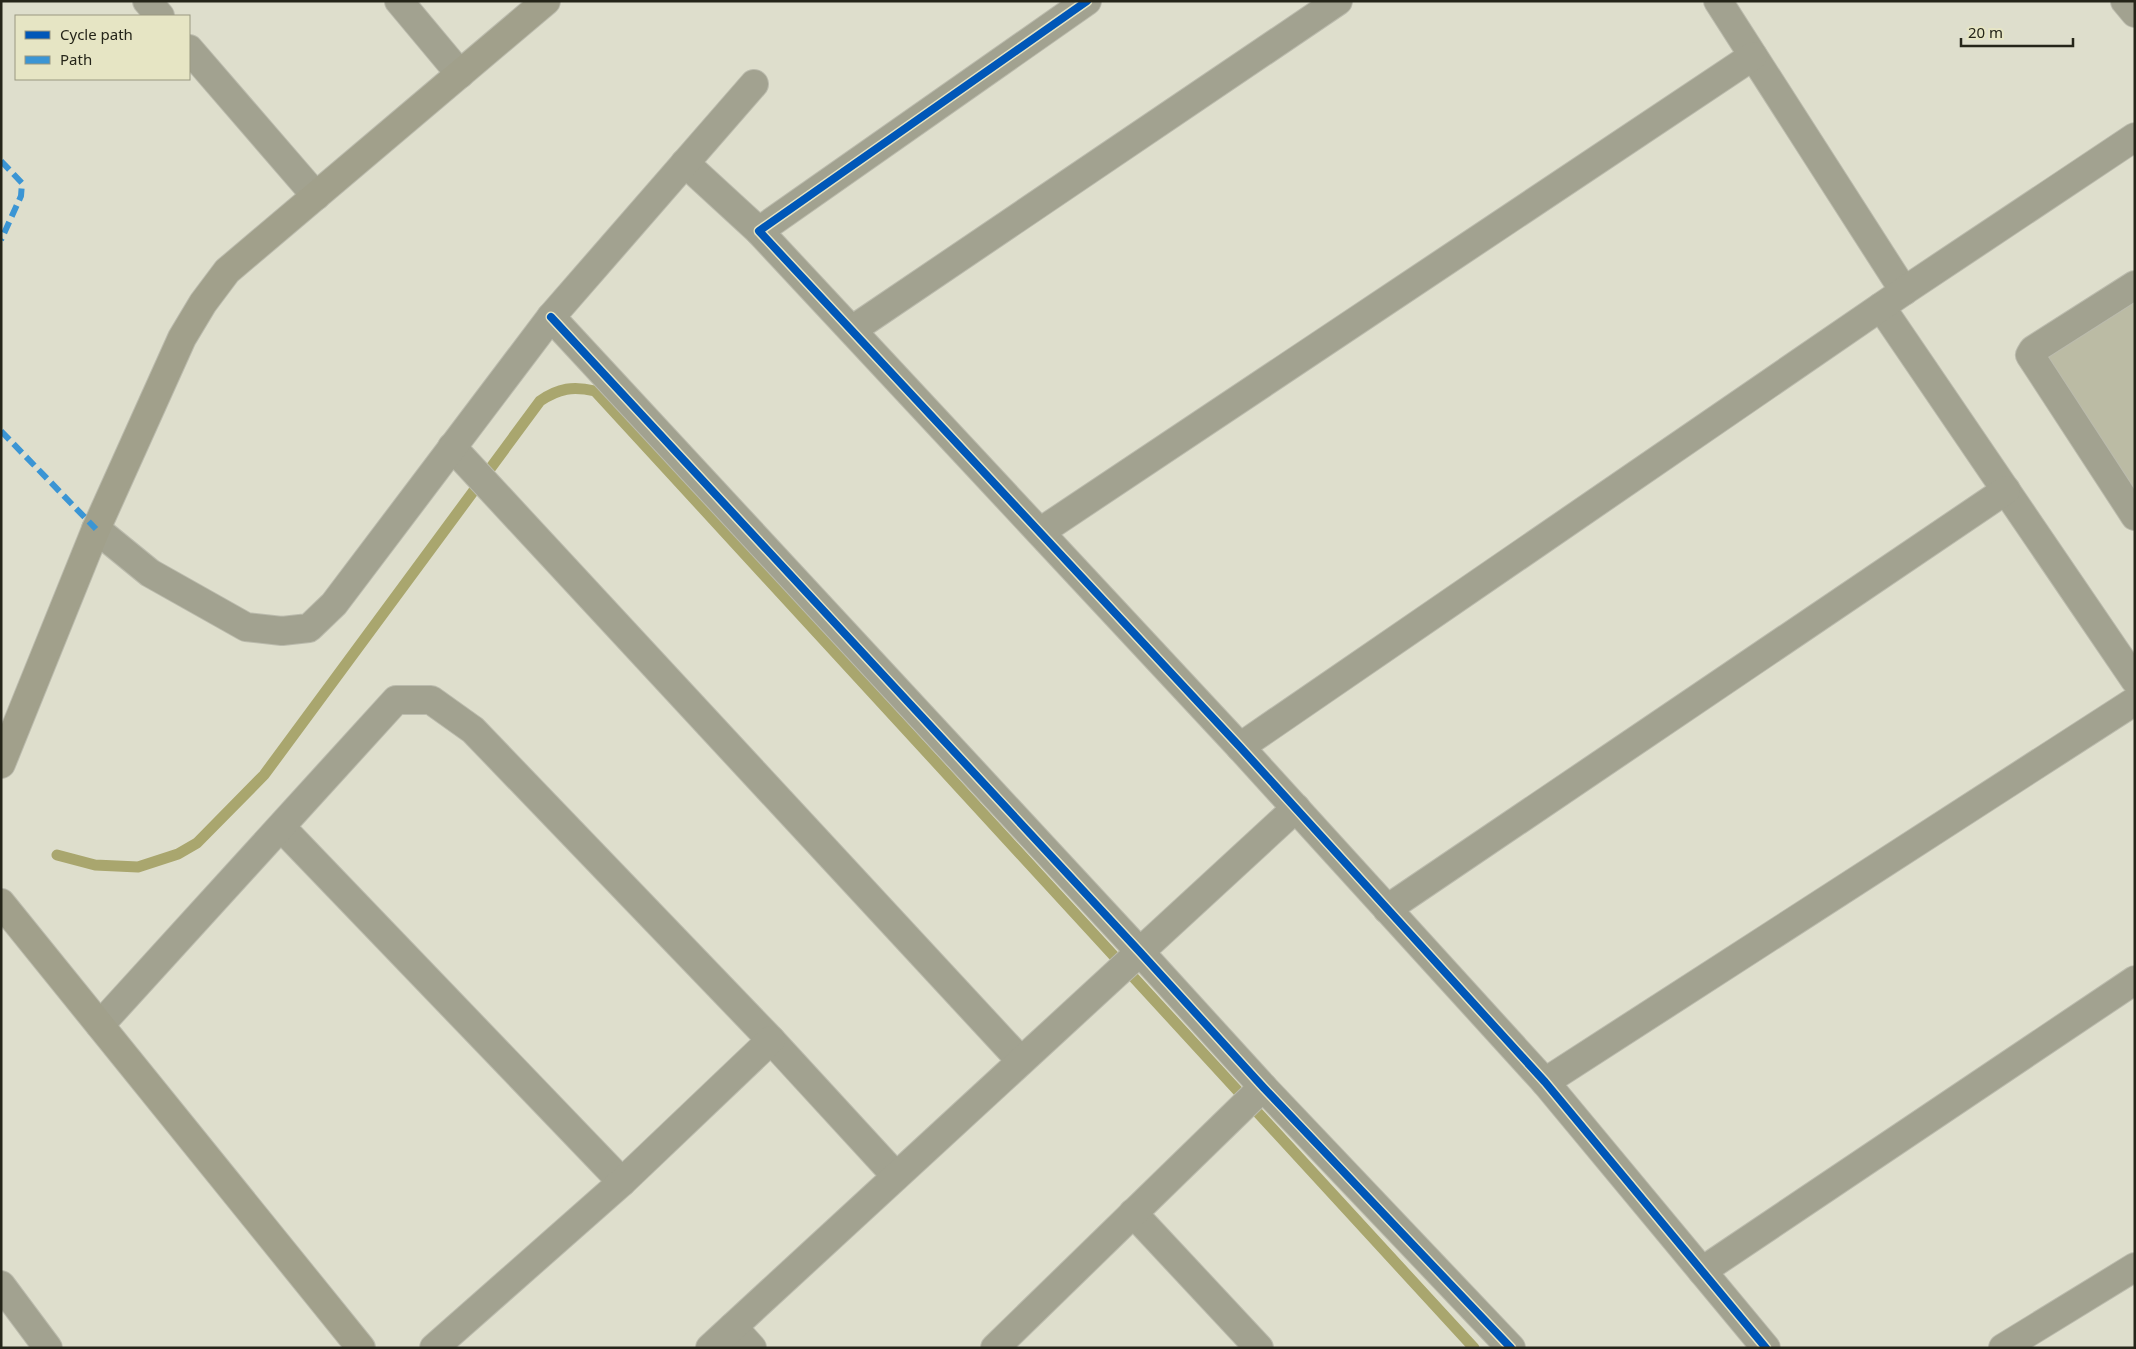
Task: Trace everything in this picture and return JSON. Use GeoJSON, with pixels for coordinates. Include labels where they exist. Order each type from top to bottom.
{"type":"FeatureCollection","features":[{"type":"Feature","properties":{"kind":"street"},"geometry":{"type":"LineString","coordinates":[[147,1],[159,15]]}},
{"type":"Feature","properties":{"kind":"street"},"geometry":{"type":"LineString","coordinates":[[399,1],[460,74]]}},
{"type":"Feature","properties":{"kind":"street"},"geometry":{"type":"LineString","coordinates":[[1,764],[96,529],[182,338],[203,303],[227,271],[546,1]]}},
{"type":"Feature","properties":{"kind":"street"},"geometry":{"type":"LineString","coordinates":[[760,231],[1087,1]]}},
{"type":"Feature","properties":{"kind":"street"},"geometry":{"type":"LineString","coordinates":[[852,330],[1338,1]]}},
{"type":"Feature","properties":{"kind":"street"},"geometry":{"type":"LineString","coordinates":[[1718,1],[1904,292]]}},
{"type":"Feature","properties":{"kind":"street"},"geometry":{"type":"LineString","coordinates":[[2125,1],[2135,13]]}},
{"type":"Feature","properties":{"kind":"street"},"geometry":{"type":"LineString","coordinates":[[190,50],[316,196]]}},
{"type":"Feature","properties":{"kind":"street"},"geometry":{"type":"LineString","coordinates":[[1040,532],[1753,56]]}},
{"type":"Feature","properties":{"kind":"street"},"geometry":{"type":"LineString","coordinates":[[96,529],[150,573],[246,627],[282,631],[308,628],[334,604],[551,317],[754,84]]}},
{"type":"Feature","properties":{"kind":"street"},"geometry":{"type":"LineString","coordinates":[[1240,747],[1881,307],[2135,137]]}},
{"type":"Feature","properties":{"kind":"street"},"geometry":{"type":"LineString","coordinates":[[685,163],[760,231],[1240,747],[1546,1082],[1766,1348]]}},
{"type":"Feature","properties":{"kind":"street"},"geometry":{"type":"LineString","coordinates":[[2135,285],[2033,350],[2030,355],[2135,516]]}},
{"type":"Feature","properties":{"kind":"street"},"geometry":{"type":"LineString","coordinates":[[1881,307],[2135,680]]}},
{"type":"Feature","properties":{"kind":"street"},"geometry":{"type":"LineString","coordinates":[[551,317],[1263,1087],[1511,1348]]}},
{"type":"Feature","properties":{"kind":"street"},"geometry":{"type":"LineString","coordinates":[[452,448],[1021,1061]]}},
{"type":"Feature","properties":{"kind":"street"},"geometry":{"type":"LineString","coordinates":[[1387,909],[2006,490]]}},
{"type":"Feature","properties":{"kind":"street"},"geometry":{"type":"LineString","coordinates":[[100,1025],[396,700],[431,700],[473,730],[771,1040],[896,1176]]}},
{"type":"Feature","properties":{"kind":"street"},"geometry":{"type":"LineString","coordinates":[[1546,1082],[2135,701]]}},
{"type":"Feature","properties":{"kind":"street"},"geometry":{"type":"LineString","coordinates":[[710,1348],[1296,808]]}},
{"type":"Feature","properties":{"kind":"street"},"geometry":{"type":"LineString","coordinates":[[282,827],[622,1182]]}},
{"type":"Feature","properties":{"kind":"street"},"geometry":{"type":"LineString","coordinates":[[1,903],[361,1348]]}},
{"type":"Feature","properties":{"kind":"street"},"geometry":{"type":"LineString","coordinates":[[1702,1271],[2135,980]]}},
{"type":"Feature","properties":{"kind":"street"},"geometry":{"type":"LineString","coordinates":[[434,1348],[622,1182],[771,1040]]}},
{"type":"Feature","properties":{"kind":"street"},"geometry":{"type":"LineString","coordinates":[[1005,1344],[1133,1212],[1263,1087]]}},
{"type":"Feature","properties":{"kind":"street"},"geometry":{"type":"LineString","coordinates":[[1133,1212],[1259,1348]]}},
{"type":"Feature","properties":{"kind":"street"},"geometry":{"type":"LineString","coordinates":[[2003,1348],[2135,1268]]}},
{"type":"Feature","properties":{"kind":"street"},"geometry":{"type":"LineString","coordinates":[[1,1285],[48,1348]]}},
{"type":"Feature","properties":{"kind":"street"},"geometry":{"type":"LineString","coordinates":[[733,1327],[752,1348]]}},
{"type":"Feature","properties":{"kind":"building"},"geometry":{"type":"Polygon","coordinates":[[[2135,297],[2135,501],[2041,359],[2135,297]]]}},
{"type":"Feature","properties":{"kind":"waterway"},"geometry":{"type":"LineString","coordinates":[[57,855],[95,865],[138,867],[178,854],[197,843],[264,775],[540,401],[566,389],[595,391],[1474,1348]]}},
{"type":"Feature","properties":{"kind":"marked path"},"geometry":{"type":"LineString","coordinates":[[1,161],[22,183],[21,196],[1,240]]}},
{"type":"Feature","properties":{"kind":"marked path"},"geometry":{"type":"LineString","coordinates":[[1,431],[96,529]]}},
{"type":"Feature","properties":{"kind":"cycle path"},"geometry":{"type":"LineString","coordinates":[[1087,1],[759,231],[1240,747],[1545,1082],[1766,1348]]}},
{"type":"Feature","properties":{"kind":"cycle path"},"geometry":{"type":"LineString","coordinates":[[551,317],[1263,1087],[1511,1348]]}}]}
